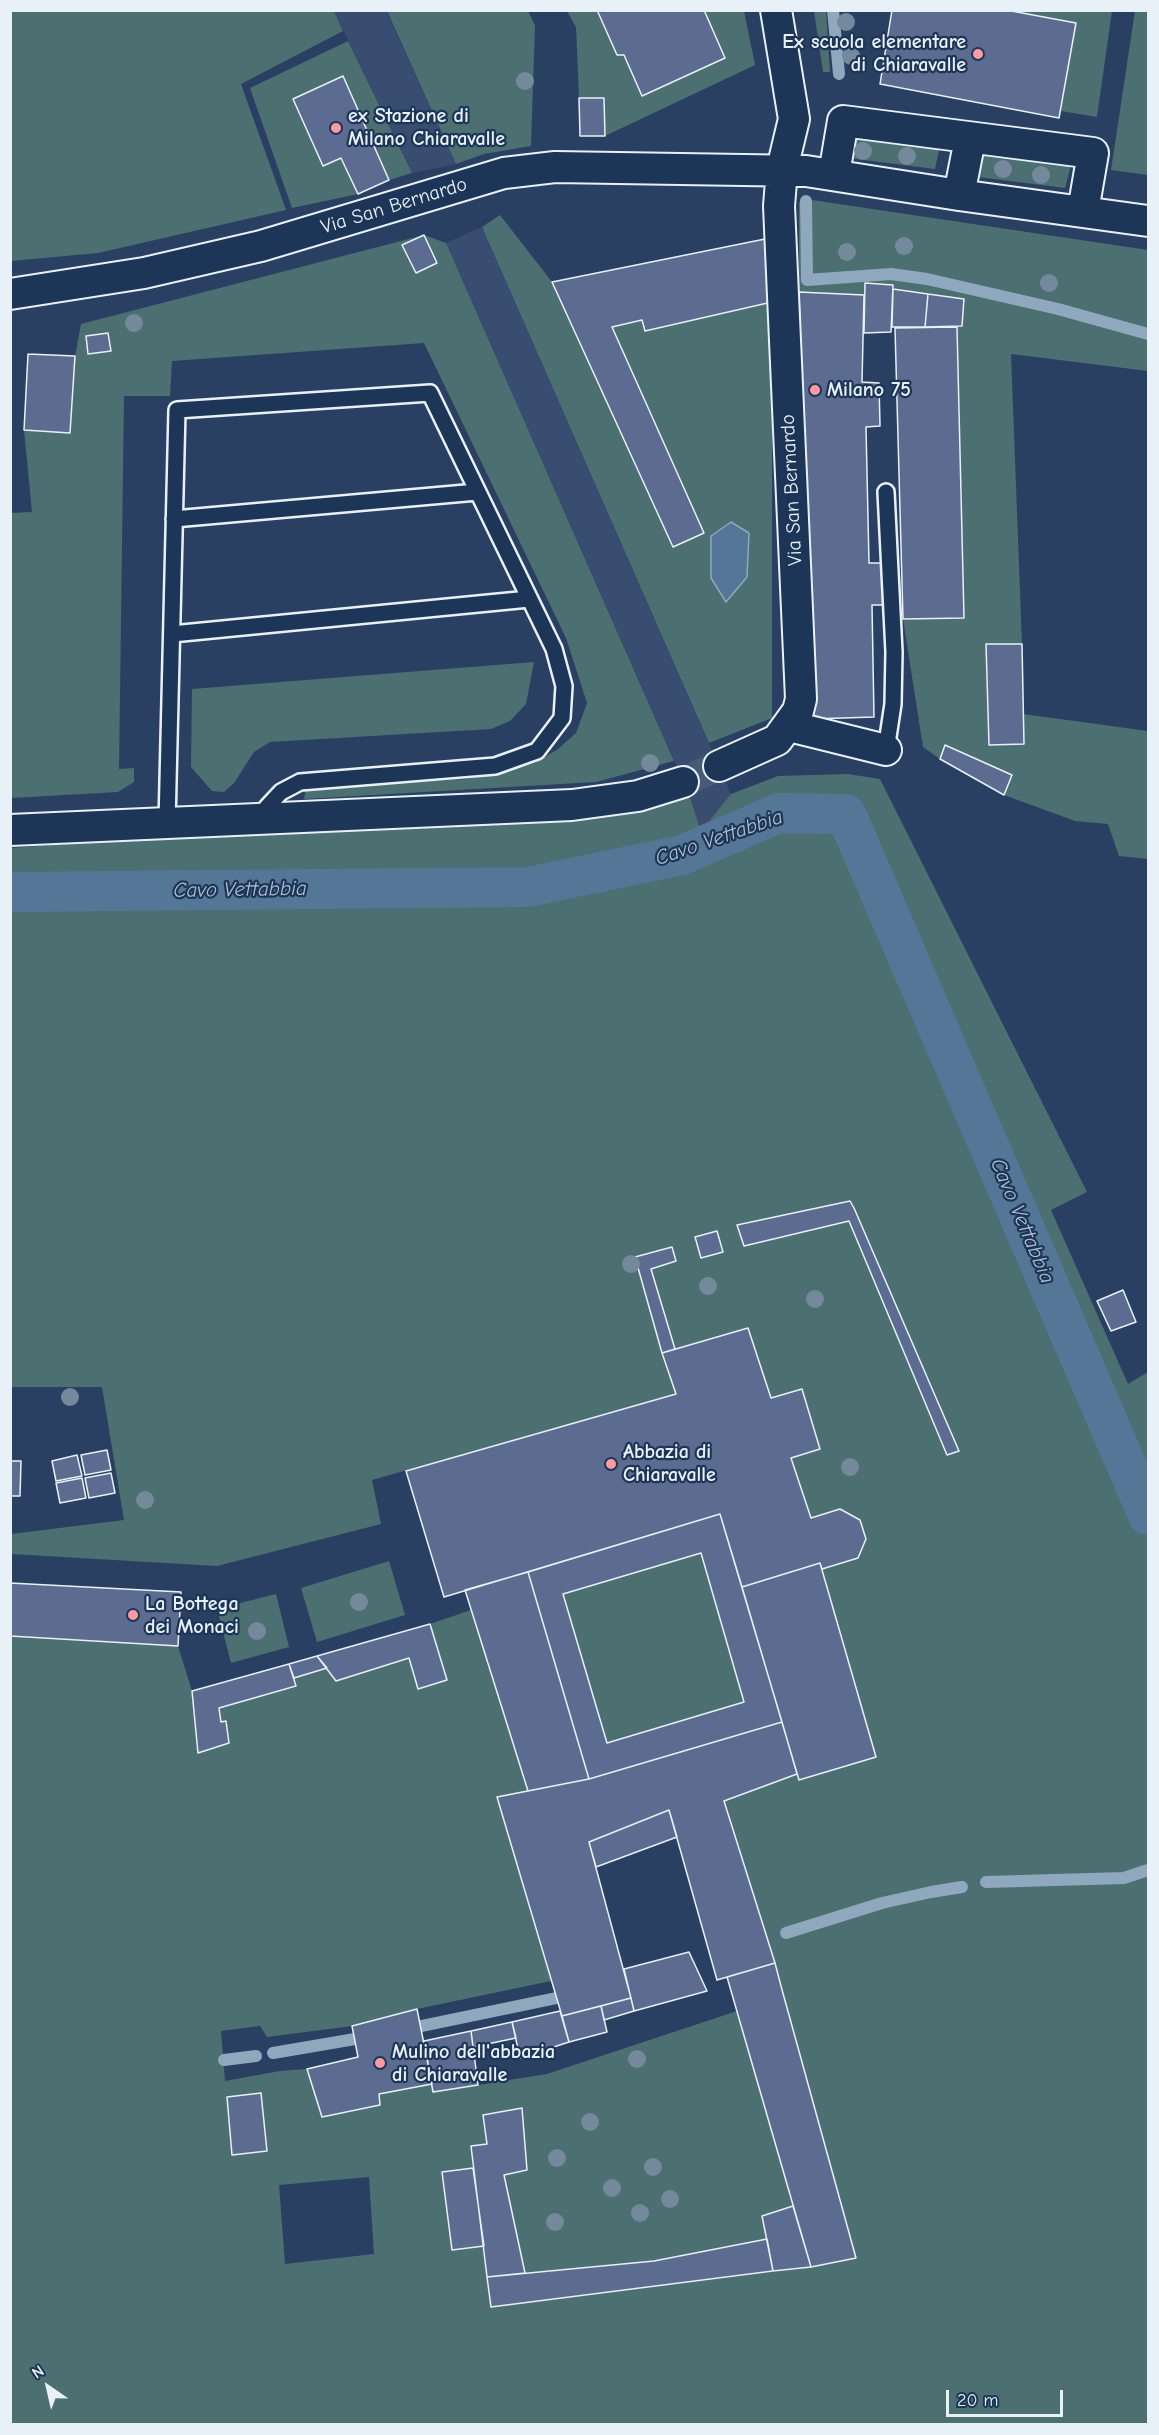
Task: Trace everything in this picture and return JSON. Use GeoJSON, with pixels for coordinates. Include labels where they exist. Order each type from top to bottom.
{"type":"FeatureCollection","features":[{"type":"Feature","properties":{"kind":"street"},"geometry":{"type":"LineString","coordinates":[[776,10],[794,119],[783,169]]}},
{"type":"Feature","properties":{"kind":"street"},"geometry":{"type":"LineString","coordinates":[[834,174],[843,121],[1093,153],[1083,211]]}},
{"type":"Feature","properties":{"kind":"street"},"geometry":{"type":"LineString","coordinates":[[959,195],[970,139]]}},
{"type":"Feature","properties":{"kind":"street","name":"Via San Bernardo"},"geometry":{"type":"LineString","coordinates":[[10,294],[144,273],[261,246],[504,173],[555,167],[783,169],[834,174],[959,195],[1149,220]]}},
{"type":"Feature","properties":{"kind":"street","name":"Via San Bernardo"},"geometry":{"type":"LineString","coordinates":[[719,766],[777,740],[798,711],[801,699],[780,206],[783,169]]}},
{"type":"Feature","properties":{"kind":"street"},"geometry":{"type":"LineString","coordinates":[[789,726],[886,750]]}},
{"type":"Feature","properties":{"kind":"street"},"geometry":{"type":"LineString","coordinates":[[10,830],[572,805],[638,796],[683,782]]}},
{"type":"Feature","properties":{"kind":"lane"},"geometry":{"type":"LineString","coordinates":[[167,823],[177,410],[430,393],[554,649],[564,686],[562,718],[537,751],[495,766],[300,782],[280,792],[267,807],[265,820]]}},
{"type":"Feature","properties":{"kind":"lane"},"geometry":{"type":"LineString","coordinates":[[174,519],[477,492]]}},
{"type":"Feature","properties":{"kind":"lane"},"geometry":{"type":"LineString","coordinates":[[886,492],[894,652],[893,704],[886,750]]}},
{"type":"Feature","properties":{"kind":"lane"},"geometry":{"type":"LineString","coordinates":[[172,634],[529,599]]}},
{"type":"Feature","properties":{"kind":"shaded area"},"geometry":{"type":"Polygon","coordinates":[[[334,11],[386,11],[456,164],[412,173],[334,11]]]}},
{"type":"Feature","properties":{"kind":"shaded area"},"geometry":{"type":"Polygon","coordinates":[[[482,227],[731,794],[701,831],[688,792],[446,243],[482,227]]]}},
{"type":"Feature","properties":{"kind":"shaded area"},"geometry":{"type":"Polygon","coordinates":[[[731,522],[749,533],[747,577],[726,602],[711,578],[711,536],[731,522]]]}},
{"type":"Feature","properties":{"kind":"green space"},"geometry":{"type":"Polygon","coordinates":[[[11,10],[334,11],[343,31],[241,84],[286,210],[98,253],[11,261],[11,10]]]}},
{"type":"Feature","properties":{"kind":"green space"},"geometry":{"type":"Polygon","coordinates":[[[387,11],[528,11],[535,25],[531,146],[484,154],[456,164],[387,11]]]}},
{"type":"Feature","properties":{"kind":"green space"},"geometry":{"type":"Polygon","coordinates":[[[567,11],[597,11],[617,55],[624,55],[643,96],[725,58],[704,11],[744,11],[755,65],[605,136],[604,98],[579,98],[576,27],[567,11]]]}},
{"type":"Feature","properties":{"kind":"green space"},"geometry":{"type":"Polygon","coordinates":[[[814,11],[826,11],[830,72],[823,72],[814,11]]]}},
{"type":"Feature","properties":{"kind":"green space"},"geometry":{"type":"Polygon","coordinates":[[[1006,11],[1112,11],[1097,117],[1061,111],[1076,23],[1006,11]]]}},
{"type":"Feature","properties":{"kind":"green space"},"geometry":{"type":"Polygon","coordinates":[[[1135,11],[1148,11],[1148,175],[1111,170],[1135,11]]]}},
{"type":"Feature","properties":{"kind":"green space"},"geometry":{"type":"Polygon","coordinates":[[[348,41],[412,173],[389,180],[343,76],[294,99],[323,166],[341,158],[358,194],[292,208],[250,88],[348,41]]]}},
{"type":"Feature","properties":{"kind":"green space"},"geometry":{"type":"Polygon","coordinates":[[[853,133],[940,145],[935,169],[848,158],[853,133]]]}},
{"type":"Feature","properties":{"kind":"green space"},"geometry":{"type":"Polygon","coordinates":[[[983,152],[1071,165],[1065,188],[978,177],[983,152]]]}},
{"type":"Feature","properties":{"kind":"green space"},"geometry":{"type":"Polygon","coordinates":[[[812,200],[1148,250],[1148,371],[1011,354],[1022,644],[986,645],[989,744],[1024,743],[1023,714],[1148,731],[1148,859],[1119,856],[1108,824],[1075,821],[1004,795],[1012,775],[946,745],[940,759],[923,747],[903,619],[964,617],[957,327],[962,326],[963,299],[893,289],[892,285],[865,283],[864,295],[799,292],[799,202],[812,200]]]}},
{"type":"Feature","properties":{"kind":"green space"},"geometry":{"type":"Polygon","coordinates":[[[500,215],[552,282],[703,533],[612,327],[642,320],[646,331],[772,302],[772,718],[709,743],[482,227],[500,215]]]}},
{"type":"Feature","properties":{"kind":"green space"},"geometry":{"type":"Polygon","coordinates":[[[424,235],[446,243],[674,761],[596,782],[304,799],[306,789],[466,779],[497,774],[535,763],[558,749],[576,733],[587,703],[566,638],[424,343],[172,361],[170,396],[124,396],[119,769],[134,768],[134,782],[118,792],[11,798],[11,513],[32,512],[24,430],[70,433],[75,357],[81,324],[424,235]]]}},
{"type":"Feature","properties":{"kind":"green space"},"geometry":{"type":"Polygon","coordinates":[[[534,662],[526,704],[510,721],[491,729],[270,742],[254,752],[234,783],[224,792],[212,791],[191,767],[192,689],[534,662]]]}},
{"type":"Feature","properties":{"kind":"green space"},"geometry":{"type":"Polygon","coordinates":[[[848,774],[880,779],[1087,1192],[1051,1210],[1128,1384],[1148,1372],[1148,2424],[11,2424],[10,1636],[178,1646],[192,1691],[198,1753],[229,1743],[226,1722],[221,1722],[219,1708],[296,1687],[294,1678],[327,1668],[337,1681],[409,1658],[418,1688],[446,1680],[430,1624],[471,1610],[528,1791],[497,1798],[551,1981],[417,2009],[352,2026],[267,2037],[260,2026],[221,2031],[225,2081],[280,2071],[307,2069],[323,2117],[380,2105],[379,2094],[432,2084],[434,2092],[547,2074],[737,2011],[793,2206],[762,2216],[767,2239],[654,2261],[525,2273],[504,2175],[527,2170],[522,2109],[483,2115],[487,2144],[471,2146],[473,2168],[442,2172],[452,2250],[484,2246],[491,2307],[811,2267],[856,2258],[775,1963],[724,1801],[797,1774],[800,1780],[876,1757],[822,1569],[858,1558],[866,1539],[860,1520],[840,1509],[811,1518],[791,1458],[820,1449],[802,1389],[771,1398],[748,1329],[663,1353],[676,1394],[372,1480],[381,1524],[217,1566],[11,1554],[11,1534],[124,1520],[102,1387],[11,1387],[10,848],[239,832],[688,792],[701,831],[731,794],[778,776],[848,774]],[[851,1202],[738,1225],[849,1221],[947,1455],[958,1452],[854,1208],[851,1202]],[[260,2094],[227,2098],[232,2155],[266,2151],[260,2094]],[[369,2177],[279,2185],[285,2264],[374,2254],[369,2177]]]}},
{"type":"Feature","properties":{"kind":"green space"},"geometry":{"type":"Polygon","coordinates":[[[701,1553],[744,1702],[607,1743],[563,1594],[701,1553]]]}},
{"type":"Feature","properties":{"kind":"green space"},"geometry":{"type":"Polygon","coordinates":[[[389,1561],[405,1615],[317,1642],[301,1588],[389,1561]]]}},
{"type":"Feature","properties":{"kind":"green space"},"geometry":{"type":"Polygon","coordinates":[[[276,1594],[289,1647],[231,1663],[217,1609],[276,1594]]]}},
{"type":"Feature","properties":{"kind":"building"},"geometry":{"type":"Polygon","coordinates":[[[597,10],[704,10],[725,58],[642,96],[624,55],[617,55],[597,10]]]}},
{"type":"Feature","properties":{"kind":"building","name":"Ex scuola elementare di Chiaravalle"},"geometry":{"type":"Polygon","coordinates":[[[892,10],[1006,10],[1076,23],[1059,118],[880,84],[892,10]]]}},
{"type":"Feature","properties":{"kind":"building","name":"ex Stazione di Milano Chiaravalle"},"geometry":{"type":"Polygon","coordinates":[[[343,76],[389,180],[358,194],[341,158],[323,166],[293,99],[343,76]]]}},
{"type":"Feature","properties":{"kind":"building"},"geometry":{"type":"Polygon","coordinates":[[[579,98],[604,98],[605,136],[580,136],[579,98]]]}},
{"type":"Feature","properties":{"kind":"building"},"geometry":{"type":"Polygon","coordinates":[[[424,235],[437,263],[416,273],[402,245],[424,235]]]}},
{"type":"Feature","properties":{"kind":"building"},"geometry":{"type":"Polygon","coordinates":[[[765,239],[772,302],[645,331],[642,320],[612,327],[704,533],[673,547],[552,282],[765,239]]]}},
{"type":"Feature","properties":{"kind":"building"},"geometry":{"type":"Polygon","coordinates":[[[865,283],[893,285],[891,332],[864,333],[865,283]]]}},
{"type":"Feature","properties":{"kind":"building"},"geometry":{"type":"Polygon","coordinates":[[[893,289],[928,294],[925,327],[892,327],[893,289]]]}},
{"type":"Feature","properties":{"kind":"building"},"geometry":{"type":"Polygon","coordinates":[[[799,292],[864,295],[862,382],[879,383],[880,426],[866,427],[869,563],[886,563],[887,605],[872,605],[874,717],[812,719],[799,292]]]}},
{"type":"Feature","properties":{"kind":"building"},"geometry":{"type":"Polygon","coordinates":[[[928,294],[964,299],[962,326],[925,327],[928,294]]]}},
{"type":"Feature","properties":{"kind":"building"},"geometry":{"type":"Polygon","coordinates":[[[957,327],[964,618],[903,619],[895,328],[957,327]]]}},
{"type":"Feature","properties":{"kind":"building"},"geometry":{"type":"Polygon","coordinates":[[[108,333],[111,351],[88,354],[86,336],[108,333]]]}},
{"type":"Feature","properties":{"kind":"building"},"geometry":{"type":"Polygon","coordinates":[[[28,354],[75,356],[70,433],[24,430],[28,354]]]}},
{"type":"Feature","properties":{"kind":"building"},"geometry":{"type":"Polygon","coordinates":[[[986,644],[1022,644],[1024,744],[989,745],[986,644]]]}},
{"type":"Feature","properties":{"kind":"building"},"geometry":{"type":"Polygon","coordinates":[[[945,745],[1012,775],[1004,795],[940,759],[945,745]]]}},
{"type":"Feature","properties":{"kind":"building"},"geometry":{"type":"Polygon","coordinates":[[[850,1201],[959,1451],[947,1455],[849,1221],[744,1246],[737,1225],[850,1201]]]}},
{"type":"Feature","properties":{"kind":"building"},"geometry":{"type":"Polygon","coordinates":[[[717,1231],[723,1252],[701,1258],[695,1237],[717,1231]]]}},
{"type":"Feature","properties":{"kind":"building"},"geometry":{"type":"Polygon","coordinates":[[[672,1247],[676,1261],[651,1269],[675,1349],[662,1353],[635,1257],[672,1247]]]}},
{"type":"Feature","properties":{"kind":"building"},"geometry":{"type":"Polygon","coordinates":[[[1123,1290],[1136,1322],[1111,1331],[1097,1301],[1123,1290]]]}},
{"type":"Feature","properties":{"kind":"building","name":"Abbazia di Chiaravalle"},"geometry":{"type":"Polygon","coordinates":[[[748,1328],[771,1398],[802,1389],[820,1449],[791,1458],[811,1518],[840,1509],[860,1520],[866,1539],[858,1558],[822,1569],[820,1563],[742,1587],[720,1514],[444,1597],[406,1471],[676,1394],[662,1353],[748,1328]]]}},
{"type":"Feature","properties":{"kind":"building"},"geometry":{"type":"Polygon","coordinates":[[[107,1450],[111,1470],[85,1475],[81,1455],[107,1450]]]}},
{"type":"Feature","properties":{"kind":"building"},"geometry":{"type":"Polygon","coordinates":[[[77,1455],[82,1476],[56,1481],[52,1461],[77,1455]]]}},
{"type":"Feature","properties":{"kind":"building"},"geometry":{"type":"Polygon","coordinates":[[[10,1461],[21,1461],[20,1496],[10,1496],[10,1461]]]}},
{"type":"Feature","properties":{"kind":"building"},"geometry":{"type":"Polygon","coordinates":[[[111,1473],[115,1493],[89,1498],[85,1478],[111,1473]]]}},
{"type":"Feature","properties":{"kind":"building"},"geometry":{"type":"Polygon","coordinates":[[[82,1478],[86,1498],[60,1503],[56,1483],[82,1478]]]}},
{"type":"Feature","properties":{"kind":"building"},"geometry":{"type":"Polygon","coordinates":[[[720,1514],[782,1722],[589,1779],[528,1572],[720,1514]],[[701,1553],[563,1594],[607,1743],[744,1702],[701,1553]]]}},
{"type":"Feature","properties":{"kind":"building"},"geometry":{"type":"Polygon","coordinates":[[[820,1563],[876,1757],[799,1780],[742,1587],[820,1563]]]}},
{"type":"Feature","properties":{"kind":"building"},"geometry":{"type":"Polygon","coordinates":[[[528,1572],[589,1779],[528,1791],[465,1590],[528,1572]]]}},
{"type":"Feature","properties":{"kind":"building"},"geometry":{"type":"Polygon","coordinates":[[[10,1583],[181,1592],[178,1646],[10,1636],[10,1583]]]}},
{"type":"Feature","properties":{"kind":"building"},"geometry":{"type":"Polygon","coordinates":[[[430,1624],[447,1680],[418,1689],[409,1658],[336,1681],[317,1656],[430,1624]]]}},
{"type":"Feature","properties":{"kind":"building"},"geometry":{"type":"Polygon","coordinates":[[[317,1656],[327,1668],[294,1678],[289,1664],[317,1656]]]}},
{"type":"Feature","properties":{"kind":"building"},"geometry":{"type":"Polygon","coordinates":[[[289,1664],[296,1686],[219,1708],[221,1722],[226,1721],[229,1743],[198,1753],[192,1691],[289,1664]]]}},
{"type":"Feature","properties":{"kind":"building"},"geometry":{"type":"Polygon","coordinates":[[[782,1722],[797,1774],[724,1801],[775,1963],[717,1980],[669,1810],[589,1842],[631,1998],[562,2016],[497,1797],[589,1779],[782,1722]]]}},
{"type":"Feature","properties":{"kind":"building"},"geometry":{"type":"Polygon","coordinates":[[[669,1810],[677,1837],[596,1867],[589,1842],[669,1810]]]}},
{"type":"Feature","properties":{"kind":"building"},"geometry":{"type":"Polygon","coordinates":[[[689,1952],[707,1991],[634,2011],[624,1969],[689,1952]]]}},
{"type":"Feature","properties":{"kind":"building"},"geometry":{"type":"Polygon","coordinates":[[[775,1963],[856,2258],[811,2267],[727,1977],[775,1963]]]}},
{"type":"Feature","properties":{"kind":"building"},"geometry":{"type":"Polygon","coordinates":[[[631,1998],[634,2011],[604,2020],[601,2006],[631,1998]]]}},
{"type":"Feature","properties":{"kind":"building"},"geometry":{"type":"Polygon","coordinates":[[[601,2006],[607,2032],[569,2042],[562,2016],[601,2006]]]}},
{"type":"Feature","properties":{"kind":"building","name":"Mulino dell'abbazia di Chiaravalle"},"geometry":{"type":"Polygon","coordinates":[[[417,2009],[432,2084],[379,2094],[380,2105],[322,2117],[307,2069],[358,2057],[352,2026],[417,2009]]]}},
{"type":"Feature","properties":{"kind":"building"},"geometry":{"type":"Polygon","coordinates":[[[560,2011],[569,2042],[520,2058],[512,2022],[560,2011]]]}},
{"type":"Feature","properties":{"kind":"building"},"geometry":{"type":"Polygon","coordinates":[[[512,2022],[516,2038],[473,2047],[471,2031],[512,2022]]]}},
{"type":"Feature","properties":{"kind":"building"},"geometry":{"type":"Polygon","coordinates":[[[471,2031],[478,2085],[433,2092],[424,2041],[471,2031]]]}},
{"type":"Feature","properties":{"kind":"building"},"geometry":{"type":"Polygon","coordinates":[[[261,2093],[267,2151],[232,2155],[227,2097],[261,2093]]]}},
{"type":"Feature","properties":{"kind":"building"},"geometry":{"type":"Polygon","coordinates":[[[522,2108],[527,2170],[504,2175],[525,2273],[487,2277],[471,2146],[487,2144],[483,2115],[522,2108]]]}},
{"type":"Feature","properties":{"kind":"building"},"geometry":{"type":"Polygon","coordinates":[[[473,2168],[484,2246],[452,2250],[442,2172],[473,2168]]]}},
{"type":"Feature","properties":{"kind":"building"},"geometry":{"type":"Polygon","coordinates":[[[793,2206],[811,2267],[773,2271],[762,2216],[793,2206]]]}},
{"type":"Feature","properties":{"kind":"building"},"geometry":{"type":"Polygon","coordinates":[[[767,2239],[773,2271],[491,2307],[487,2277],[654,2261],[767,2239]]]}},
{"type":"Feature","properties":{"kind":"waterway"},"geometry":{"type":"LineString","coordinates":[[833,10],[839,74]]}},
{"type":"Feature","properties":{"kind":"waterway"},"geometry":{"type":"LineString","coordinates":[[806,201],[807,280],[891,274],[927,279],[1058,309],[1148,334]]}},
{"type":"Feature","properties":{"kind":"waterway","name":"Cavo Vettabbia"},"geometry":{"type":"LineString","coordinates":[[10,892],[528,887],[682,855],[779,813],[846,814],[1148,1515]]}},
{"type":"Feature","properties":{"kind":"waterway"},"geometry":{"type":"LineString","coordinates":[[986,1882],[1124,1878],[1148,1870]]}},
{"type":"Feature","properties":{"kind":"waterway"},"geometry":{"type":"LineString","coordinates":[[786,1933],[882,1903],[962,1887]]}},
{"type":"Feature","properties":{"kind":"waterway"},"geometry":{"type":"LineString","coordinates":[[421,2026],[556,1998]]}},
{"type":"Feature","properties":{"kind":"waterway"},"geometry":{"type":"LineString","coordinates":[[273,2053],[355,2039]]}},
{"type":"Feature","properties":{"kind":"waterway"},"geometry":{"type":"LineString","coordinates":[[224,2060],[256,2056]]}},
{"type":"Feature","properties":{"kind":"tunnel"},"geometry":{"type":"LineString","coordinates":[[683,782],[719,766]]}},
{"type":"Feature","properties":{"kind":"place","name":"Ex scuola elementare di Chiaravalle"},"geometry":{"type":"Point","coordinates":[978,54]}},
{"type":"Feature","properties":{"kind":"place","name":"ex Stazione di Milano Chiaravalle"},"geometry":{"type":"Point","coordinates":[336,128]}},
{"type":"Feature","properties":{"kind":"place","name":"Milano 75"},"geometry":{"type":"Point","coordinates":[815,390]}},
{"type":"Feature","properties":{"kind":"place","name":"Abbazia di Chiaravalle"},"geometry":{"type":"Point","coordinates":[611,1464]}},
{"type":"Feature","properties":{"kind":"place","name":"La Bottega dei Monaci"},"geometry":{"type":"Point","coordinates":[133,1615]}},
{"type":"Feature","properties":{"kind":"place","name":"Mulino dell'abbazia di Chiaravalle"},"geometry":{"type":"Point","coordinates":[380,2063]}}]}
